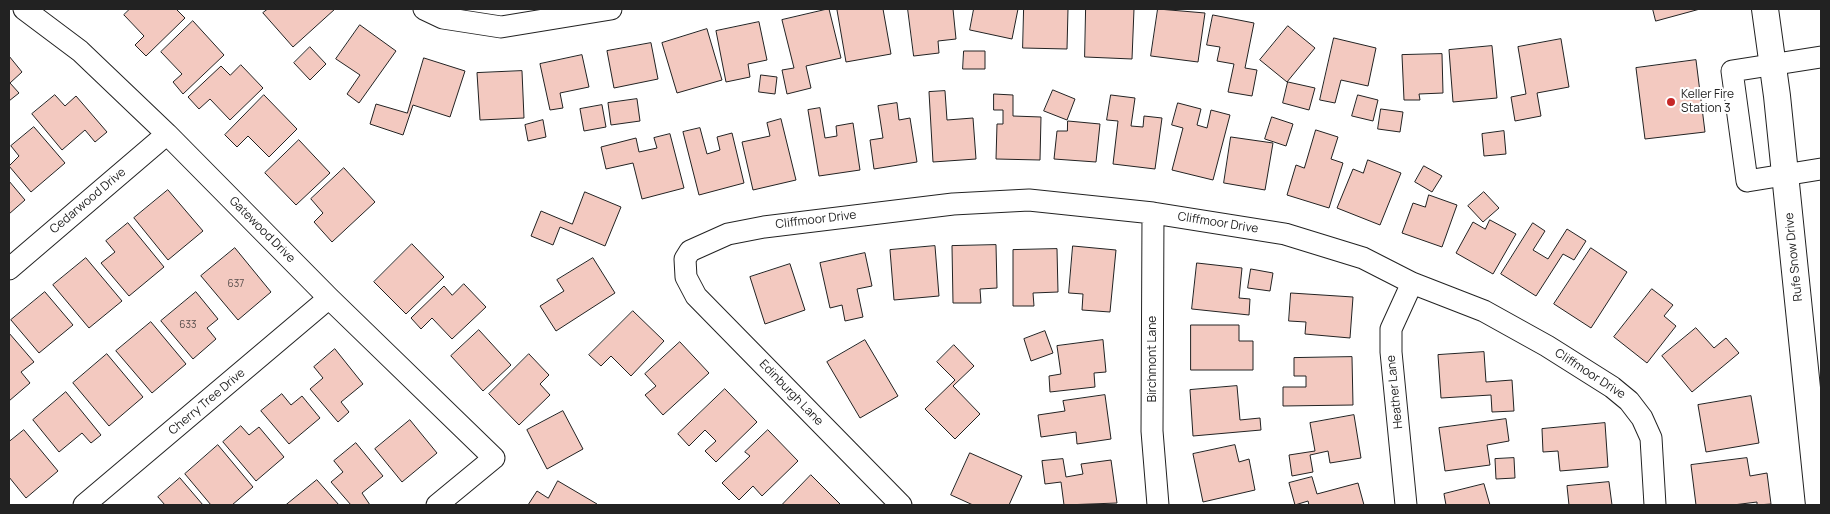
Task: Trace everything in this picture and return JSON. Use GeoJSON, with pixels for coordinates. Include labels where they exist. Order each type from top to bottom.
{"type":"FeatureCollection","features":[{"type":"Feature","properties":{"kind":"main road","name":"Rufe Snow Drive"},"geometry":{"type":"LineString","coordinates":[[1765,9],[1773,64],[1819,505]]}},
{"type":"Feature","properties":{"kind":"street","name":"Gatewood Drive"},"geometry":{"type":"LineString","coordinates":[[24,9],[80,52],[167,134],[330,298],[494,458],[437,505]]}},
{"type":"Feature","properties":{"kind":"street"},"geometry":{"type":"LineString","coordinates":[[424,9],[443,18],[501,27],[611,9]]}},
{"type":"Feature","properties":{"kind":"street"},"geometry":{"type":"LineString","coordinates":[[1821,57],[1732,71],[1747,181],[1821,169]]}},
{"type":"Feature","properties":{"kind":"street","name":"Cedarwood Drive"},"geometry":{"type":"LineString","coordinates":[[9,269],[167,134]]}},
{"type":"Feature","properties":{"kind":"street","name":"Cliffmoor Drive"},"geometry":{"type":"LineString","coordinates":[[686,277],[684,260],[690,251],[728,234],[764,226],[953,204],[1030,200],[1153,212],[1285,234],[1363,258],[1412,283],[1484,311],[1547,346],[1612,387],[1629,401],[1642,418],[1651,438],[1655,505]]}},
{"type":"Feature","properties":{"kind":"street","name":"Birchmont Lane"},"geometry":{"type":"LineString","coordinates":[[1153,212],[1152,431],[1158,505]]}},
{"type":"Feature","properties":{"kind":"street","name":"Edinburgh Lane"},"geometry":{"type":"LineString","coordinates":[[686,277],[696,296],[901,505]]}},
{"type":"Feature","properties":{"kind":"street","name":"Heather Lane"},"geometry":{"type":"LineString","coordinates":[[1406,505],[1391,352],[1391,329],[1412,283]]}},
{"type":"Feature","properties":{"kind":"street","name":"Cherry Tree Drive"},"geometry":{"type":"LineString","coordinates":[[84,505],[330,298]]}},
{"type":"Feature","properties":{"kind":"building"},"geometry":{"type":"Polygon","coordinates":[[[130,9],[176,9],[185,18],[146,56],[135,45],[144,36],[124,15],[130,9]]]}},
{"type":"Feature","properties":{"kind":"building"},"geometry":{"type":"Polygon","coordinates":[[[268,9],[335,9],[293,47],[263,13],[268,9]]]}},
{"type":"Feature","properties":{"kind":"building"},"geometry":{"type":"Polygon","coordinates":[[[829,9],[841,58],[806,66],[811,88],[787,94],[782,70],[794,68],[782,20],[829,9]]]}},
{"type":"Feature","properties":{"kind":"building"},"geometry":{"type":"Polygon","coordinates":[[[883,9],[891,54],[846,62],[837,10],[883,9]]]}},
{"type":"Feature","properties":{"kind":"building"},"geometry":{"type":"Polygon","coordinates":[[[908,9],[953,9],[956,39],[938,41],[939,53],[914,56],[908,9]]]}},
{"type":"Feature","properties":{"kind":"building"},"geometry":{"type":"Polygon","coordinates":[[[974,9],[1018,9],[1012,39],[970,30],[974,9]]]}},
{"type":"Feature","properties":{"kind":"building"},"geometry":{"type":"Polygon","coordinates":[[[1024,9],[1068,9],[1067,49],[1023,48],[1024,9]]]}},
{"type":"Feature","properties":{"kind":"building"},"geometry":{"type":"Polygon","coordinates":[[[1086,9],[1134,9],[1132,59],[1085,57],[1086,9]]]}},
{"type":"Feature","properties":{"kind":"building"},"geometry":{"type":"Polygon","coordinates":[[[1158,9],[1205,13],[1198,62],[1151,56],[1158,9]]]}},
{"type":"Feature","properties":{"kind":"building"},"geometry":{"type":"Polygon","coordinates":[[[1653,9],[1700,9],[1656,21],[1653,9]]]}},
{"type":"Feature","properties":{"kind":"building"},"geometry":{"type":"Polygon","coordinates":[[[1213,15],[1254,23],[1245,68],[1257,70],[1252,96],[1228,92],[1234,64],[1217,61],[1220,47],[1207,45],[1213,15]]]}},
{"type":"Feature","properties":{"kind":"building"},"geometry":{"type":"Polygon","coordinates":[[[193,21],[224,55],[183,94],[173,82],[182,74],[161,52],[193,21]]]}},
{"type":"Feature","properties":{"kind":"building"},"geometry":{"type":"Polygon","coordinates":[[[759,22],[767,60],[748,64],[750,77],[726,82],[716,31],[759,22]]]}},
{"type":"Feature","properties":{"kind":"building"},"geometry":{"type":"Polygon","coordinates":[[[360,25],[396,51],[359,103],[347,94],[360,75],[336,59],[360,25]]]}},
{"type":"Feature","properties":{"kind":"building"},"geometry":{"type":"Polygon","coordinates":[[[1288,26],[1315,48],[1287,82],[1260,60],[1288,26]]]}},
{"type":"Feature","properties":{"kind":"building"},"geometry":{"type":"Polygon","coordinates":[[[707,29],[722,80],[677,93],[662,43],[707,29]]]}},
{"type":"Feature","properties":{"kind":"building"},"geometry":{"type":"Polygon","coordinates":[[[1334,38],[1376,48],[1368,86],[1341,80],[1335,103],[1320,100],[1334,38]]]}},
{"type":"Feature","properties":{"kind":"building"},"geometry":{"type":"Polygon","coordinates":[[[1561,39],[1569,87],[1537,93],[1541,116],[1515,121],[1511,97],[1526,94],[1518,47],[1561,39]]]}},
{"type":"Feature","properties":{"kind":"building"},"geometry":{"type":"Polygon","coordinates":[[[651,43],[658,79],[614,88],[607,51],[651,43]]]}},
{"type":"Feature","properties":{"kind":"building"},"geometry":{"type":"Polygon","coordinates":[[[1492,46],[1497,98],[1453,102],[1449,50],[1492,46]]]}},
{"type":"Feature","properties":{"kind":"building"},"geometry":{"type":"Polygon","coordinates":[[[310,47],[326,64],[310,80],[294,63],[310,47]]]}},
{"type":"Feature","properties":{"kind":"building"},"geometry":{"type":"Polygon","coordinates":[[[964,51],[985,51],[985,69],[963,69],[964,51]]]}},
{"type":"Feature","properties":{"kind":"building"},"geometry":{"type":"Polygon","coordinates":[[[1442,54],[1443,93],[1419,94],[1420,100],[1404,100],[1402,55],[1442,54]]]}},
{"type":"Feature","properties":{"kind":"building"},"geometry":{"type":"Polygon","coordinates":[[[582,55],[589,87],[560,93],[563,108],[550,110],[540,64],[582,55]]]}},
{"type":"Feature","properties":{"kind":"building"},"geometry":{"type":"Polygon","coordinates":[[[9,56],[22,72],[10,83],[19,93],[9,101],[9,56]]]}},
{"type":"Feature","properties":{"kind":"building"},"geometry":{"type":"Polygon","coordinates":[[[424,58],[465,71],[450,117],[413,105],[403,135],[370,124],[376,104],[407,113],[424,58]]]}},
{"type":"Feature","properties":{"kind":"building"},"geometry":{"type":"Polygon","coordinates":[[[1696,60],[1705,132],[1645,139],[1636,68],[1696,60]]]}},
{"type":"Feature","properties":{"kind":"building"},"geometry":{"type":"Polygon","coordinates":[[[241,65],[263,88],[230,120],[210,99],[199,109],[188,97],[221,66],[230,75],[241,65]]]}},
{"type":"Feature","properties":{"kind":"building"},"geometry":{"type":"Polygon","coordinates":[[[522,71],[524,118],[480,120],[477,73],[522,71]]]}},
{"type":"Feature","properties":{"kind":"building"},"geometry":{"type":"Polygon","coordinates":[[[761,75],[777,77],[775,94],[759,92],[761,75]]]}},
{"type":"Feature","properties":{"kind":"building"},"geometry":{"type":"Polygon","coordinates":[[[1288,82],[1315,88],[1309,110],[1283,103],[1288,82]]]}},
{"type":"Feature","properties":{"kind":"building"},"geometry":{"type":"Polygon","coordinates":[[[1053,90],[1075,99],[1067,120],[1044,111],[1053,90]]]}},
{"type":"Feature","properties":{"kind":"building"},"geometry":{"type":"Polygon","coordinates":[[[945,91],[947,120],[973,118],[976,159],[933,162],[929,92],[945,91]]]}},
{"type":"Feature","properties":{"kind":"building"},"geometry":{"type":"Polygon","coordinates":[[[994,94],[1013,95],[1013,116],[1041,117],[1040,160],[996,159],[997,124],[1003,124],[1003,110],[994,110],[994,94]]]}},
{"type":"Feature","properties":{"kind":"building"},"geometry":{"type":"Polygon","coordinates":[[[55,95],[65,106],[76,96],[107,132],[95,142],[85,130],[62,150],[32,114],[55,95]]]}},
{"type":"Feature","properties":{"kind":"building"},"geometry":{"type":"Polygon","coordinates":[[[264,95],[297,129],[269,157],[248,136],[237,147],[225,135],[264,95]]]}},
{"type":"Feature","properties":{"kind":"building"},"geometry":{"type":"Polygon","coordinates":[[[1111,95],[1135,98],[1131,126],[1143,127],[1144,116],[1162,118],[1155,169],[1113,164],[1118,121],[1107,120],[1111,95]]]}},
{"type":"Feature","properties":{"kind":"building"},"geometry":{"type":"Polygon","coordinates":[[[1358,95],[1378,100],[1373,121],[1352,116],[1358,95]]]}},
{"type":"Feature","properties":{"kind":"building"},"geometry":{"type":"Polygon","coordinates":[[[637,99],[640,121],[611,125],[608,103],[637,99]]]}},
{"type":"Feature","properties":{"kind":"building"},"geometry":{"type":"Polygon","coordinates":[[[897,103],[899,120],[910,118],[917,162],[874,169],[870,140],[883,138],[878,106],[897,103]]]}},
{"type":"Feature","properties":{"kind":"building"},"geometry":{"type":"Polygon","coordinates":[[[1178,103],[1201,109],[1197,125],[1207,128],[1211,110],[1230,115],[1213,180],[1172,170],[1183,128],[1172,125],[1178,103]]]}},
{"type":"Feature","properties":{"kind":"building"},"geometry":{"type":"Polygon","coordinates":[[[602,105],[606,127],[584,131],[580,109],[602,105]]]}},
{"type":"Feature","properties":{"kind":"building"},"geometry":{"type":"Polygon","coordinates":[[[820,108],[825,138],[837,136],[836,126],[853,123],[860,170],[819,176],[808,110],[820,108]]]}},
{"type":"Feature","properties":{"kind":"building"},"geometry":{"type":"Polygon","coordinates":[[[1381,109],[1403,112],[1400,132],[1378,129],[1381,109]]]}},
{"type":"Feature","properties":{"kind":"building"},"geometry":{"type":"Polygon","coordinates":[[[1272,117],[1293,124],[1286,146],[1265,139],[1272,117]]]}},
{"type":"Feature","properties":{"kind":"building"},"geometry":{"type":"Polygon","coordinates":[[[781,119],[796,180],[753,190],[742,142],[770,136],[767,123],[781,119]]]}},
{"type":"Feature","properties":{"kind":"building"},"geometry":{"type":"Polygon","coordinates":[[[543,120],[546,137],[528,141],[525,125],[543,120]]]}},
{"type":"Feature","properties":{"kind":"building"},"geometry":{"type":"Polygon","coordinates":[[[1068,121],[1100,124],[1096,162],[1054,159],[1057,131],[1067,131],[1068,121]]]}},
{"type":"Feature","properties":{"kind":"building"},"geometry":{"type":"Polygon","coordinates":[[[34,127],[65,163],[31,192],[9,166],[19,156],[11,146],[34,127]]]}},
{"type":"Feature","properties":{"kind":"building"},"geometry":{"type":"Polygon","coordinates":[[[700,128],[707,154],[720,150],[717,137],[732,133],[744,183],[699,195],[683,132],[700,128]]]}},
{"type":"Feature","properties":{"kind":"building"},"geometry":{"type":"Polygon","coordinates":[[[1316,130],[1338,137],[1331,159],[1343,163],[1329,208],[1287,195],[1296,165],[1304,168],[1316,130]]]}},
{"type":"Feature","properties":{"kind":"building"},"geometry":{"type":"Polygon","coordinates":[[[1504,131],[1506,154],[1484,156],[1482,134],[1504,131]]]}},
{"type":"Feature","properties":{"kind":"building"},"geometry":{"type":"Polygon","coordinates":[[[670,134],[684,188],[642,199],[633,163],[606,169],[601,147],[636,138],[639,152],[657,148],[654,138],[670,134]]]}},
{"type":"Feature","properties":{"kind":"building"},"geometry":{"type":"Polygon","coordinates":[[[1231,137],[1273,143],[1265,190],[1224,183],[1231,137]]]}},
{"type":"Feature","properties":{"kind":"building"},"geometry":{"type":"Polygon","coordinates":[[[299,140],[330,173],[296,205],[265,173],[299,140]]]}},
{"type":"Feature","properties":{"kind":"building"},"geometry":{"type":"Polygon","coordinates":[[[1368,160],[1401,173],[1380,225],[1337,208],[1353,169],[1363,173],[1368,160]]]}},
{"type":"Feature","properties":{"kind":"building"},"geometry":{"type":"Polygon","coordinates":[[[1424,166],[1442,176],[1432,192],[1415,182],[1424,166]]]}},
{"type":"Feature","properties":{"kind":"building"},"geometry":{"type":"Polygon","coordinates":[[[344,168],[375,202],[332,242],[314,222],[323,213],[311,199],[344,168]]]}},
{"type":"Feature","properties":{"kind":"building"},"geometry":{"type":"Polygon","coordinates":[[[9,181],[25,200],[9,214],[9,181]]]}},
{"type":"Feature","properties":{"kind":"building"},"geometry":{"type":"Polygon","coordinates":[[[168,190],[203,231],[168,260],[134,218],[168,190]]]}},
{"type":"Feature","properties":{"kind":"building"},"geometry":{"type":"Polygon","coordinates":[[[585,192],[621,207],[605,246],[560,227],[553,245],[531,236],[541,211],[572,224],[585,192]]]}},
{"type":"Feature","properties":{"kind":"building"},"geometry":{"type":"Polygon","coordinates":[[[1484,192],[1499,208],[1483,222],[1468,206],[1484,192]]]}},
{"type":"Feature","properties":{"kind":"building"},"geometry":{"type":"Polygon","coordinates":[[[1429,195],[1457,205],[1442,247],[1402,233],[1413,203],[1425,207],[1429,195]]]}},
{"type":"Feature","properties":{"kind":"building"},"geometry":{"type":"Polygon","coordinates":[[[1490,220],[1516,234],[1493,274],[1456,253],[1473,222],[1485,229],[1490,220]]]}},
{"type":"Feature","properties":{"kind":"building"},"geometry":{"type":"Polygon","coordinates":[[[128,223],[164,267],[129,296],[101,263],[115,252],[106,241],[128,223]]]}},
{"type":"Feature","properties":{"kind":"building"},"geometry":{"type":"Polygon","coordinates":[[[1533,223],[1545,231],[1533,250],[1548,259],[1567,229],[1586,241],[1574,260],[1563,254],[1536,296],[1501,274],[1533,223]]]}},
{"type":"Feature","properties":{"kind":"building"},"geometry":{"type":"Polygon","coordinates":[[[412,244],[444,277],[406,314],[374,282],[412,244]]]}},
{"type":"Feature","properties":{"kind":"building"},"geometry":{"type":"Polygon","coordinates":[[[996,245],[997,288],[980,289],[981,303],[953,303],[952,246],[996,245]]]}},
{"type":"Feature","properties":{"kind":"building"},"geometry":{"type":"Polygon","coordinates":[[[935,246],[939,296],[894,300],[890,250],[935,246]]]}},
{"type":"Feature","properties":{"kind":"building"},"geometry":{"type":"Polygon","coordinates":[[[1073,246],[1116,250],[1110,312],[1082,310],[1083,294],[1069,293],[1073,246]]]}},
{"type":"Feature","properties":{"kind":"building"},"geometry":{"type":"Polygon","coordinates":[[[235,248],[271,292],[238,320],[201,276],[235,248]]]}},
{"type":"Feature","properties":{"kind":"building"},"geometry":{"type":"Polygon","coordinates":[[[1591,248],[1627,272],[1591,328],[1554,304],[1591,248]]]}},
{"type":"Feature","properties":{"kind":"building"},"geometry":{"type":"Polygon","coordinates":[[[1057,249],[1058,292],[1033,293],[1034,306],[1013,306],[1013,250],[1057,249]]]}},
{"type":"Feature","properties":{"kind":"building"},"geometry":{"type":"Polygon","coordinates":[[[865,253],[872,286],[857,289],[863,317],[845,321],[842,305],[830,308],[820,263],[865,253]]]}},
{"type":"Feature","properties":{"kind":"building"},"geometry":{"type":"Polygon","coordinates":[[[86,258],[122,301],[89,328],[53,285],[86,258]]]}},
{"type":"Feature","properties":{"kind":"building"},"geometry":{"type":"Polygon","coordinates":[[[593,258],[615,293],[556,331],[540,306],[564,291],[557,280],[593,258]]]}},
{"type":"Feature","properties":{"kind":"building"},"geometry":{"type":"Polygon","coordinates":[[[1197,263],[1242,268],[1239,298],[1250,299],[1249,315],[1192,309],[1197,263]]]}},
{"type":"Feature","properties":{"kind":"building"},"geometry":{"type":"Polygon","coordinates":[[[790,264],[805,310],[765,324],[750,277],[790,264]]]}},
{"type":"Feature","properties":{"kind":"building"},"geometry":{"type":"Polygon","coordinates":[[[1251,269],[1273,273],[1270,291],[1248,288],[1251,269]]]}},
{"type":"Feature","properties":{"kind":"building"},"geometry":{"type":"Polygon","coordinates":[[[464,284],[486,307],[452,339],[432,318],[421,329],[411,318],[444,286],[452,295],[464,284]]]}},
{"type":"Feature","properties":{"kind":"building"},"geometry":{"type":"Polygon","coordinates":[[[1652,289],[1673,305],[1664,316],[1676,326],[1647,363],[1614,337],[1652,289]]]}},
{"type":"Feature","properties":{"kind":"building"},"geometry":{"type":"Polygon","coordinates":[[[45,292],[73,325],[39,353],[11,320],[45,292]]]}},
{"type":"Feature","properties":{"kind":"building"},"geometry":{"type":"Polygon","coordinates":[[[196,292],[218,319],[207,328],[216,339],[193,359],[161,321],[196,292]]]}},
{"type":"Feature","properties":{"kind":"building"},"geometry":{"type":"Polygon","coordinates":[[[1291,293],[1353,297],[1350,338],[1305,334],[1306,322],[1289,321],[1291,293]]]}},
{"type":"Feature","properties":{"kind":"building"},"geometry":{"type":"Polygon","coordinates":[[[633,311],[664,341],[631,376],[611,356],[601,366],[589,355],[633,311]]]}},
{"type":"Feature","properties":{"kind":"building"},"geometry":{"type":"Polygon","coordinates":[[[151,322],[186,364],[152,393],[116,351],[151,322]]]}},
{"type":"Feature","properties":{"kind":"building"},"geometry":{"type":"Polygon","coordinates":[[[1191,325],[1239,325],[1239,341],[1253,341],[1253,370],[1191,370],[1191,325]]]}},
{"type":"Feature","properties":{"kind":"building"},"geometry":{"type":"Polygon","coordinates":[[[1696,328],[1714,348],[1726,338],[1739,353],[1692,392],[1662,356],[1696,328]]]}},
{"type":"Feature","properties":{"kind":"building"},"geometry":{"type":"Polygon","coordinates":[[[479,330],[511,365],[483,391],[451,356],[479,330]]]}},
{"type":"Feature","properties":{"kind":"building"},"geometry":{"type":"Polygon","coordinates":[[[1045,331],[1053,353],[1031,361],[1024,339],[1045,331]]]}},
{"type":"Feature","properties":{"kind":"building"},"geometry":{"type":"Polygon","coordinates":[[[9,333],[34,362],[21,372],[30,383],[9,401],[9,333]]]}},
{"type":"Feature","properties":{"kind":"building"},"geometry":{"type":"Polygon","coordinates":[[[865,340],[898,396],[860,418],[827,362],[865,340]]]}},
{"type":"Feature","properties":{"kind":"building"},"geometry":{"type":"Polygon","coordinates":[[[1103,340],[1106,372],[1094,373],[1095,387],[1050,392],[1049,376],[1061,374],[1057,346],[1103,340]]]}},
{"type":"Feature","properties":{"kind":"building"},"geometry":{"type":"Polygon","coordinates":[[[680,342],[709,373],[663,415],[645,395],[656,386],[645,374],[680,342]]]}},
{"type":"Feature","properties":{"kind":"building"},"geometry":{"type":"Polygon","coordinates":[[[954,345],[974,366],[953,386],[980,414],[955,439],[925,409],[955,380],[937,362],[954,345]]]}},
{"type":"Feature","properties":{"kind":"building"},"geometry":{"type":"Polygon","coordinates":[[[335,349],[363,384],[341,402],[349,412],[338,422],[310,389],[323,378],[314,367],[335,349]]]}},
{"type":"Feature","properties":{"kind":"building"},"geometry":{"type":"Polygon","coordinates":[[[1484,352],[1486,382],[1512,380],[1514,411],[1492,412],[1491,395],[1441,398],[1438,355],[1484,352]]]}},
{"type":"Feature","properties":{"kind":"building"},"geometry":{"type":"Polygon","coordinates":[[[107,354],[143,397],[109,426],[73,383],[107,354]]]}},
{"type":"Feature","properties":{"kind":"building"},"geometry":{"type":"Polygon","coordinates":[[[529,354],[549,375],[540,384],[550,395],[519,425],[489,394],[529,354]]]}},
{"type":"Feature","properties":{"kind":"building"},"geometry":{"type":"Polygon","coordinates":[[[1352,357],[1353,405],[1283,406],[1283,387],[1306,387],[1306,376],[1294,376],[1294,358],[1352,357]]]}},
{"type":"Feature","properties":{"kind":"building"},"geometry":{"type":"Polygon","coordinates":[[[1237,386],[1240,420],[1260,418],[1261,430],[1193,436],[1190,390],[1237,386]]]}},
{"type":"Feature","properties":{"kind":"building"},"geometry":{"type":"Polygon","coordinates":[[[725,389],[757,422],[716,462],[705,451],[716,441],[705,430],[689,446],[678,434],[725,389]]]}},
{"type":"Feature","properties":{"kind":"building"},"geometry":{"type":"Polygon","coordinates":[[[66,392],[101,435],[91,443],[82,433],[59,452],[33,420],[66,392]]]}},
{"type":"Feature","properties":{"kind":"building"},"geometry":{"type":"Polygon","coordinates":[[[282,394],[291,405],[302,396],[320,418],[289,444],[261,411],[282,394]]]}},
{"type":"Feature","properties":{"kind":"building"},"geometry":{"type":"Polygon","coordinates":[[[1105,395],[1111,439],[1077,444],[1076,432],[1041,437],[1038,415],[1065,411],[1063,401],[1105,395]]]}},
{"type":"Feature","properties":{"kind":"building"},"geometry":{"type":"Polygon","coordinates":[[[1751,396],[1759,443],[1706,452],[1698,405],[1751,396]]]}},
{"type":"Feature","properties":{"kind":"building"},"geometry":{"type":"Polygon","coordinates":[[[563,411],[583,449],[547,469],[527,430],[563,411]]]}},
{"type":"Feature","properties":{"kind":"building"},"geometry":{"type":"Polygon","coordinates":[[[1354,415],[1361,458],[1330,463],[1328,451],[1310,455],[1313,472],[1292,476],[1289,455],[1315,451],[1310,423],[1354,415]]]}},
{"type":"Feature","properties":{"kind":"building"},"geometry":{"type":"Polygon","coordinates":[[[1506,419],[1509,441],[1487,445],[1490,465],[1445,471],[1439,428],[1506,419]]]}},
{"type":"Feature","properties":{"kind":"building"},"geometry":{"type":"Polygon","coordinates":[[[410,420],[437,453],[402,482],[375,449],[410,420]]]}},
{"type":"Feature","properties":{"kind":"building"},"geometry":{"type":"Polygon","coordinates":[[[1605,423],[1608,467],[1560,471],[1558,451],[1543,452],[1542,429],[1605,423]]]}},
{"type":"Feature","properties":{"kind":"building"},"geometry":{"type":"Polygon","coordinates":[[[241,426],[249,435],[259,427],[284,457],[256,481],[223,442],[241,426]]]}},
{"type":"Feature","properties":{"kind":"building"},"geometry":{"type":"Polygon","coordinates":[[[24,430],[58,471],[26,498],[9,477],[9,442],[24,430]]]}},
{"type":"Feature","properties":{"kind":"building"},"geometry":{"type":"Polygon","coordinates":[[[768,430],[798,461],[762,496],[753,486],[739,500],[722,483],[750,456],[745,452],[768,430]]]}},
{"type":"Feature","properties":{"kind":"building"},"geometry":{"type":"Polygon","coordinates":[[[356,443],[383,476],[362,493],[370,505],[351,505],[331,482],[343,472],[334,461],[356,443]]]}},
{"type":"Feature","properties":{"kind":"building"},"geometry":{"type":"Polygon","coordinates":[[[218,445],[253,487],[232,505],[211,505],[185,474],[218,445]]]}},
{"type":"Feature","properties":{"kind":"building"},"geometry":{"type":"Polygon","coordinates":[[[1235,445],[1239,462],[1249,459],[1255,490],[1203,502],[1193,454],[1235,445]]]}},
{"type":"Feature","properties":{"kind":"building"},"geometry":{"type":"Polygon","coordinates":[[[970,453],[1022,476],[1009,505],[973,505],[951,495],[970,453]]]}},
{"type":"Feature","properties":{"kind":"building"},"geometry":{"type":"Polygon","coordinates":[[[1514,458],[1515,478],[1496,479],[1495,459],[1514,458]]]}},
{"type":"Feature","properties":{"kind":"building"},"geometry":{"type":"Polygon","coordinates":[[[1747,458],[1750,476],[1767,473],[1771,504],[1757,505],[1757,502],[1733,505],[1696,505],[1691,465],[1747,458]]]}},
{"type":"Feature","properties":{"kind":"building"},"geometry":{"type":"Polygon","coordinates":[[[1063,459],[1066,477],[1083,474],[1081,464],[1111,460],[1117,503],[1064,505],[1061,482],[1045,484],[1042,461],[1063,459]]]}},
{"type":"Feature","properties":{"kind":"building"},"geometry":{"type":"Polygon","coordinates":[[[811,475],[841,505],[782,505],[811,475]]]}},
{"type":"Feature","properties":{"kind":"building"},"geometry":{"type":"Polygon","coordinates":[[[1312,477],[1317,494],[1358,483],[1364,505],[1309,505],[1308,501],[1295,505],[1289,483],[1312,477]]]}},
{"type":"Feature","properties":{"kind":"building"},"geometry":{"type":"Polygon","coordinates":[[[180,478],[203,505],[165,505],[158,497],[180,478]]]}},
{"type":"Feature","properties":{"kind":"building"},"geometry":{"type":"Polygon","coordinates":[[[317,480],[339,505],[286,505],[317,480]]]}},
{"type":"Feature","properties":{"kind":"building"},"geometry":{"type":"Polygon","coordinates":[[[558,481],[597,504],[528,505],[537,491],[548,498],[558,481]]]}},
{"type":"Feature","properties":{"kind":"building"},"geometry":{"type":"Polygon","coordinates":[[[1609,482],[1612,505],[1569,505],[1567,486],[1609,482]]]}},
{"type":"Feature","properties":{"kind":"building"},"geometry":{"type":"Polygon","coordinates":[[[1484,484],[1490,505],[1446,505],[1444,494],[1484,484]]]}},
{"type":"Feature","properties":{"kind":"place","name":"Keller Fire Station 3"},"geometry":{"type":"Point","coordinates":[1671,102]}}]}
